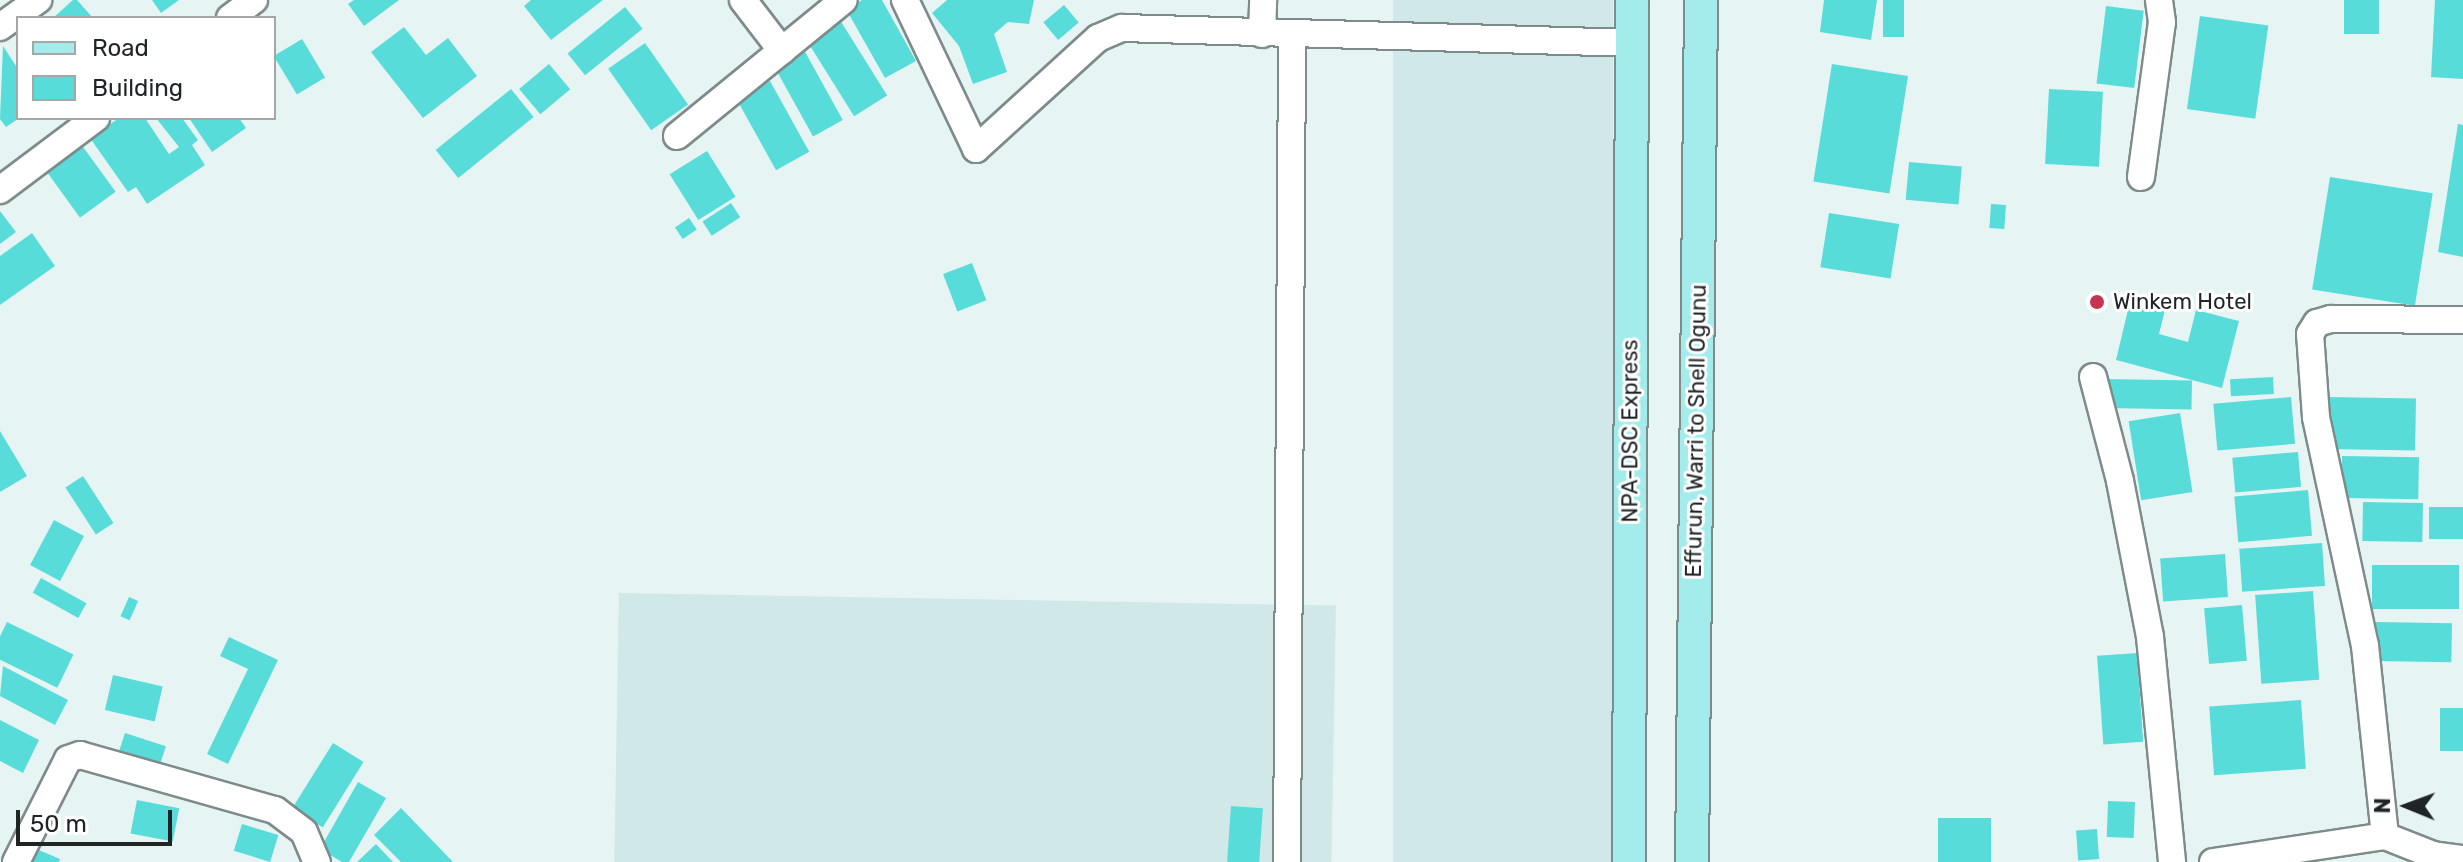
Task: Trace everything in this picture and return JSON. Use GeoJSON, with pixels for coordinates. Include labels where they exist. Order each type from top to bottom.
{"type":"FeatureCollection","features":[{"type":"Feature","properties":{"kind":"main road","name":"NPA-DSC Express"},"geometry":{"type":"LineString","coordinates":[[1629,862],[1632,0]]}},
{"type":"Feature","properties":{"kind":"main road","name":"Effurun, Warri to Shell Ogunu"},"geometry":{"type":"LineString","coordinates":[[1692,862],[1701,0]]}},
{"type":"Feature","properties":{"kind":"street"},"geometry":{"type":"LineString","coordinates":[[0,27],[38,0]]}},
{"type":"Feature","properties":{"kind":"street"},"geometry":{"type":"LineString","coordinates":[[233,16],[254,0]]}},
{"type":"Feature","properties":{"kind":"street"},"geometry":{"type":"LineString","coordinates":[[743,0],[782,51]]}},
{"type":"Feature","properties":{"kind":"street"},"geometry":{"type":"LineString","coordinates":[[677,136],[844,0]]}},
{"type":"Feature","properties":{"kind":"street"},"geometry":{"type":"LineString","coordinates":[[905,0],[976,149],[1098,38],[1122,28],[1292,37],[1632,43]]}},
{"type":"Feature","properties":{"kind":"street"},"geometry":{"type":"LineString","coordinates":[[1262,34],[1263,0]]}},
{"type":"Feature","properties":{"kind":"street"},"geometry":{"type":"LineString","coordinates":[[2141,177],[2162,22],[2159,0]]}},
{"type":"Feature","properties":{"kind":"street"},"geometry":{"type":"LineString","coordinates":[[1287,862],[1292,37]]}},
{"type":"Feature","properties":{"kind":"street"},"geometry":{"type":"LineString","coordinates":[[0,190],[93,120]]}},
{"type":"Feature","properties":{"kind":"street"},"geometry":{"type":"LineString","coordinates":[[2385,836],[2365,646],[2316,417],[2310,334],[2317,323],[2331,319],[2463,320]]}},
{"type":"Feature","properties":{"kind":"street"},"geometry":{"type":"LineString","coordinates":[[2093,377],[2120,481],[2150,637],[2172,862]]}},
{"type":"Feature","properties":{"kind":"street"},"geometry":{"type":"LineString","coordinates":[[16,862],[68,759],[80,755],[275,810],[304,832],[317,862]]}},
{"type":"Feature","properties":{"kind":"street"},"geometry":{"type":"LineString","coordinates":[[2213,862],[2385,836],[2429,858],[2463,859]]}},
{"type":"Feature","properties":{"kind":"shaded area"},"geometry":{"type":"Polygon","coordinates":[[[1393,0],[1613,0],[1613,862],[1393,862],[1393,0]]]}},
{"type":"Feature","properties":{"kind":"shaded area"},"geometry":{"type":"Polygon","coordinates":[[[619,593],[1336,606],[1331,862],[614,862],[619,593]]]}},
{"type":"Feature","properties":{"kind":"building"},"geometry":{"type":"Polygon","coordinates":[[[77,0],[91,16],[55,16],[77,0]]]}},
{"type":"Feature","properties":{"kind":"building"},"geometry":{"type":"Polygon","coordinates":[[[152,0],[179,0],[161,13],[152,0]]]}},
{"type":"Feature","properties":{"kind":"building"},"geometry":{"type":"Polygon","coordinates":[[[354,0],[399,0],[364,26],[348,4],[354,0]]]}},
{"type":"Feature","properties":{"kind":"building"},"geometry":{"type":"Polygon","coordinates":[[[531,0],[603,0],[551,40],[524,6],[531,0]]]}},
{"type":"Feature","properties":{"kind":"building"},"geometry":{"type":"Polygon","coordinates":[[[862,0],[882,0],[916,61],[885,78],[846,9],[862,0]]]}},
{"type":"Feature","properties":{"kind":"building"},"geometry":{"type":"Polygon","coordinates":[[[947,0],[1034,0],[1029,24],[1008,22],[994,34],[1007,72],[973,84],[959,46],[932,13],[947,0]]]}},
{"type":"Feature","properties":{"kind":"building"},"geometry":{"type":"Polygon","coordinates":[[[1824,0],[1877,0],[1871,40],[1820,32],[1824,0]]]}},
{"type":"Feature","properties":{"kind":"building"},"geometry":{"type":"Polygon","coordinates":[[[1883,0],[1904,0],[1904,37],[1883,37],[1883,0]]]}},
{"type":"Feature","properties":{"kind":"building"},"geometry":{"type":"Polygon","coordinates":[[[2344,0],[2379,0],[2379,34],[2344,34],[2344,0]]]}},
{"type":"Feature","properties":{"kind":"building"},"geometry":{"type":"Polygon","coordinates":[[[2435,0],[2463,0],[2463,79],[2431,77],[2435,0]]]}},
{"type":"Feature","properties":{"kind":"building"},"geometry":{"type":"Polygon","coordinates":[[[1064,5],[1079,23],[1058,40],[1043,22],[1064,5]]]}},
{"type":"Feature","properties":{"kind":"building"},"geometry":{"type":"Polygon","coordinates":[[[2106,6],[2144,11],[2134,88],[2096,83],[2106,6]]]}},
{"type":"Feature","properties":{"kind":"building"},"geometry":{"type":"Polygon","coordinates":[[[625,7],[643,29],[585,75],[567,54],[625,7]]]}},
{"type":"Feature","properties":{"kind":"building"},"geometry":{"type":"Polygon","coordinates":[[[2200,16],[2268,26],[2255,119],[2187,109],[2200,16]]]}},
{"type":"Feature","properties":{"kind":"building"},"geometry":{"type":"Polygon","coordinates":[[[840,20],[887,95],[854,116],[807,41],[840,20]]]}},
{"type":"Feature","properties":{"kind":"building"},"geometry":{"type":"Polygon","coordinates":[[[404,27],[426,55],[448,38],[477,76],[423,118],[371,52],[404,27]]]}},
{"type":"Feature","properties":{"kind":"building"},"geometry":{"type":"Polygon","coordinates":[[[302,39],[325,78],[297,95],[276,60],[276,55],[302,39]]]}},
{"type":"Feature","properties":{"kind":"building"},"geometry":{"type":"Polygon","coordinates":[[[645,43],[688,104],[651,130],[608,69],[645,43]]]}},
{"type":"Feature","properties":{"kind":"building"},"geometry":{"type":"Polygon","coordinates":[[[3,46],[16,66],[16,120],[6,127],[0,119],[3,46]]]}},
{"type":"Feature","properties":{"kind":"building"},"geometry":{"type":"Polygon","coordinates":[[[804,50],[843,120],[813,136],[774,66],[804,50]]]}},
{"type":"Feature","properties":{"kind":"building"},"geometry":{"type":"Polygon","coordinates":[[[549,64],[570,89],[540,114],[519,89],[549,64]]]}},
{"type":"Feature","properties":{"kind":"building"},"geometry":{"type":"Polygon","coordinates":[[[1832,64],[1908,76],[1889,194],[1813,182],[1832,64]]]}},
{"type":"Feature","properties":{"kind":"building"},"geometry":{"type":"Polygon","coordinates":[[[770,81],[809,152],[776,170],[737,99],[770,81]]]}},
{"type":"Feature","properties":{"kind":"building"},"geometry":{"type":"Polygon","coordinates":[[[511,89],[534,117],[458,178],[436,150],[511,89]]]}},
{"type":"Feature","properties":{"kind":"building"},"geometry":{"type":"Polygon","coordinates":[[[2049,89],[2103,92],[2099,167],[2045,164],[2049,89]]]}},
{"type":"Feature","properties":{"kind":"building"},"geometry":{"type":"Polygon","coordinates":[[[116,120],[146,120],[169,154],[179,147],[158,120],[183,120],[198,140],[192,145],[205,165],[147,204],[136,187],[128,192],[90,138],[116,120]]]}},
{"type":"Feature","properties":{"kind":"building"},"geometry":{"type":"Polygon","coordinates":[[[190,120],[240,120],[246,128],[212,152],[190,120]]]}},
{"type":"Feature","properties":{"kind":"building"},"geometry":{"type":"Polygon","coordinates":[[[2458,124],[2463,125],[2463,257],[2438,252],[2458,124]]]}},
{"type":"Feature","properties":{"kind":"building"},"geometry":{"type":"Polygon","coordinates":[[[78,140],[116,192],[80,218],[42,166],[78,140]]]}},
{"type":"Feature","properties":{"kind":"building"},"geometry":{"type":"Polygon","coordinates":[[[707,151],[736,197],[698,220],[670,174],[707,151]]]}},
{"type":"Feature","properties":{"kind":"building"},"geometry":{"type":"Polygon","coordinates":[[[1909,162],[1962,167],[1958,204],[1906,200],[1909,162]]]}},
{"type":"Feature","properties":{"kind":"building"},"geometry":{"type":"Polygon","coordinates":[[[2330,177],[2433,193],[2415,306],[2312,290],[2330,177]]]}},
{"type":"Feature","properties":{"kind":"building"},"geometry":{"type":"Polygon","coordinates":[[[731,203],[740,217],[712,236],[702,222],[731,203]]]}},
{"type":"Feature","properties":{"kind":"building"},"geometry":{"type":"Polygon","coordinates":[[[1991,204],[2006,205],[2004,229],[1989,228],[1991,204]]]}},
{"type":"Feature","properties":{"kind":"building"},"geometry":{"type":"Polygon","coordinates":[[[0,211],[16,232],[0,244],[0,211]]]}},
{"type":"Feature","properties":{"kind":"building"},"geometry":{"type":"Polygon","coordinates":[[[1829,213],[1899,224],[1891,278],[1820,267],[1829,213]]]}},
{"type":"Feature","properties":{"kind":"building"},"geometry":{"type":"Polygon","coordinates":[[[689,218],[697,230],[683,239],[675,228],[689,218]]]}},
{"type":"Feature","properties":{"kind":"building"},"geometry":{"type":"Polygon","coordinates":[[[32,233],[55,266],[0,305],[0,256],[32,233]]]}},
{"type":"Feature","properties":{"kind":"building"},"geometry":{"type":"Polygon","coordinates":[[[972,263],[986,300],[957,311],[943,274],[972,263]]]}},
{"type":"Feature","properties":{"kind":"building"},"geometry":{"type":"Polygon","coordinates":[[[2132,293],[2167,302],[2159,334],[2188,342],[2196,310],[2239,321],[2222,388],[2116,360],[2132,293]]]}},
{"type":"Feature","properties":{"kind":"building"},"geometry":{"type":"Polygon","coordinates":[[[2273,377],[2274,394],[2231,396],[2230,379],[2273,377]]]}},
{"type":"Feature","properties":{"kind":"building"},"geometry":{"type":"Polygon","coordinates":[[[2105,379],[2192,381],[2191,410],[2104,408],[2105,379]]]}},
{"type":"Feature","properties":{"kind":"building"},"geometry":{"type":"Polygon","coordinates":[[[2291,397],[2295,444],[2217,451],[2213,404],[2291,397]]]}},
{"type":"Feature","properties":{"kind":"building"},"geometry":{"type":"Polygon","coordinates":[[[2327,397],[2416,399],[2415,451],[2326,449],[2327,397]]]}},
{"type":"Feature","properties":{"kind":"building"},"geometry":{"type":"Polygon","coordinates":[[[2180,413],[2193,492],[2141,500],[2129,421],[2180,413]]]}},
{"type":"Feature","properties":{"kind":"building"},"geometry":{"type":"Polygon","coordinates":[[[0,431],[27,476],[0,492],[0,431]]]}},
{"type":"Feature","properties":{"kind":"building"},"geometry":{"type":"Polygon","coordinates":[[[2298,452],[2301,487],[2235,493],[2232,458],[2298,452]]]}},
{"type":"Feature","properties":{"kind":"building"},"geometry":{"type":"Polygon","coordinates":[[[2342,456],[2419,457],[2418,499],[2341,498],[2342,456]]]}},
{"type":"Feature","properties":{"kind":"building"},"geometry":{"type":"Polygon","coordinates":[[[83,476],[113,523],[96,534],[65,487],[83,476]]]}},
{"type":"Feature","properties":{"kind":"building"},"geometry":{"type":"Polygon","coordinates":[[[2308,490],[2312,536],[2238,542],[2234,496],[2308,490]]]}},
{"type":"Feature","properties":{"kind":"building"},"geometry":{"type":"Polygon","coordinates":[[[2363,502],[2423,503],[2422,542],[2362,541],[2363,502]]]}},
{"type":"Feature","properties":{"kind":"building"},"geometry":{"type":"Polygon","coordinates":[[[2429,507],[2463,507],[2463,539],[2429,539],[2429,507]]]}},
{"type":"Feature","properties":{"kind":"building"},"geometry":{"type":"Polygon","coordinates":[[[54,520],[84,536],[60,581],[30,565],[54,520]]]}},
{"type":"Feature","properties":{"kind":"building"},"geometry":{"type":"Polygon","coordinates":[[[2322,543],[2325,586],[2242,592],[2239,549],[2322,543]]]}},
{"type":"Feature","properties":{"kind":"building"},"geometry":{"type":"Polygon","coordinates":[[[2225,554],[2228,597],[2163,601],[2160,559],[2225,554]]]}},
{"type":"Feature","properties":{"kind":"building"},"geometry":{"type":"Polygon","coordinates":[[[2372,565],[2459,565],[2459,609],[2372,609],[2372,565]]]}},
{"type":"Feature","properties":{"kind":"building"},"geometry":{"type":"Polygon","coordinates":[[[41,578],[86,603],[78,618],[33,593],[41,578]]]}},
{"type":"Feature","properties":{"kind":"building"},"geometry":{"type":"Polygon","coordinates":[[[2313,591],[2319,680],[2261,684],[2255,595],[2313,591]]]}},
{"type":"Feature","properties":{"kind":"building"},"geometry":{"type":"Polygon","coordinates":[[[129,597],[138,601],[130,620],[120,616],[129,597]]]}},
{"type":"Feature","properties":{"kind":"building"},"geometry":{"type":"Polygon","coordinates":[[[2242,605],[2247,661],[2209,664],[2204,608],[2242,605]]]}},
{"type":"Feature","properties":{"kind":"building"},"geometry":{"type":"Polygon","coordinates":[[[7,622],[74,654],[57,688],[0,660],[0,636],[7,622]]]}},
{"type":"Feature","properties":{"kind":"building"},"geometry":{"type":"Polygon","coordinates":[[[2376,622],[2452,623],[2451,662],[2375,661],[2376,622]]]}},
{"type":"Feature","properties":{"kind":"building"},"geometry":{"type":"Polygon","coordinates":[[[229,637],[278,660],[228,764],[207,754],[248,669],[220,656],[229,637]]]}},
{"type":"Feature","properties":{"kind":"building"},"geometry":{"type":"Polygon","coordinates":[[[2137,653],[2143,742],[2103,745],[2097,656],[2137,653]]]}},
{"type":"Feature","properties":{"kind":"building"},"geometry":{"type":"Polygon","coordinates":[[[3,666],[68,700],[55,725],[0,696],[3,666]]]}},
{"type":"Feature","properties":{"kind":"building"},"geometry":{"type":"Polygon","coordinates":[[[113,675],[163,686],[155,722],[105,710],[113,675]]]}},
{"type":"Feature","properties":{"kind":"building"},"geometry":{"type":"Polygon","coordinates":[[[2301,700],[2306,769],[2214,775],[2209,706],[2301,700]]]}},
{"type":"Feature","properties":{"kind":"building"},"geometry":{"type":"Polygon","coordinates":[[[2440,708],[2463,708],[2463,751],[2440,751],[2440,708]]]}},
{"type":"Feature","properties":{"kind":"building"},"geometry":{"type":"Polygon","coordinates":[[[0,720],[39,740],[23,773],[0,761],[0,720]]]}},
{"type":"Feature","properties":{"kind":"building"},"geometry":{"type":"Polygon","coordinates":[[[125,733],[166,746],[157,774],[116,761],[125,733]]]}},
{"type":"Feature","properties":{"kind":"building"},"geometry":{"type":"Polygon","coordinates":[[[333,743],[364,762],[323,827],[292,808],[333,743]]]}},
{"type":"Feature","properties":{"kind":"building"},"geometry":{"type":"Polygon","coordinates":[[[358,782],[386,798],[349,862],[342,862],[320,849],[358,782]]]}},
{"type":"Feature","properties":{"kind":"building"},"geometry":{"type":"Polygon","coordinates":[[[137,800],[179,808],[173,842],[131,833],[137,800]]]}},
{"type":"Feature","properties":{"kind":"building"},"geometry":{"type":"Polygon","coordinates":[[[2108,801],[2135,802],[2134,838],[2107,837],[2108,801]]]}},
{"type":"Feature","properties":{"kind":"building"},"geometry":{"type":"Polygon","coordinates":[[[1231,806],[1263,808],[1259,862],[1227,862],[1231,806]]]}},
{"type":"Feature","properties":{"kind":"building"},"geometry":{"type":"Polygon","coordinates":[[[401,808],[453,862],[401,862],[374,835],[401,808]]]}},
{"type":"Feature","properties":{"kind":"building"},"geometry":{"type":"Polygon","coordinates":[[[1938,818],[1991,818],[1991,862],[1938,862],[1938,818]]]}},
{"type":"Feature","properties":{"kind":"building"},"geometry":{"type":"Polygon","coordinates":[[[242,824],[278,835],[270,862],[234,851],[242,824]]]}},
{"type":"Feature","properties":{"kind":"building"},"geometry":{"type":"Polygon","coordinates":[[[2097,829],[2099,859],[2078,860],[2076,830],[2097,829]]]}},
{"type":"Feature","properties":{"kind":"building"},"geometry":{"type":"Polygon","coordinates":[[[376,844],[393,862],[357,862],[376,844]]]}},
{"type":"Feature","properties":{"kind":"building"},"geometry":{"type":"Polygon","coordinates":[[[34,848],[60,859],[59,862],[29,862],[34,848]]]}},
{"type":"Feature","properties":{"kind":"place","name":"Winkem Hotel"},"geometry":{"type":"Point","coordinates":[2097,302]}}]}
